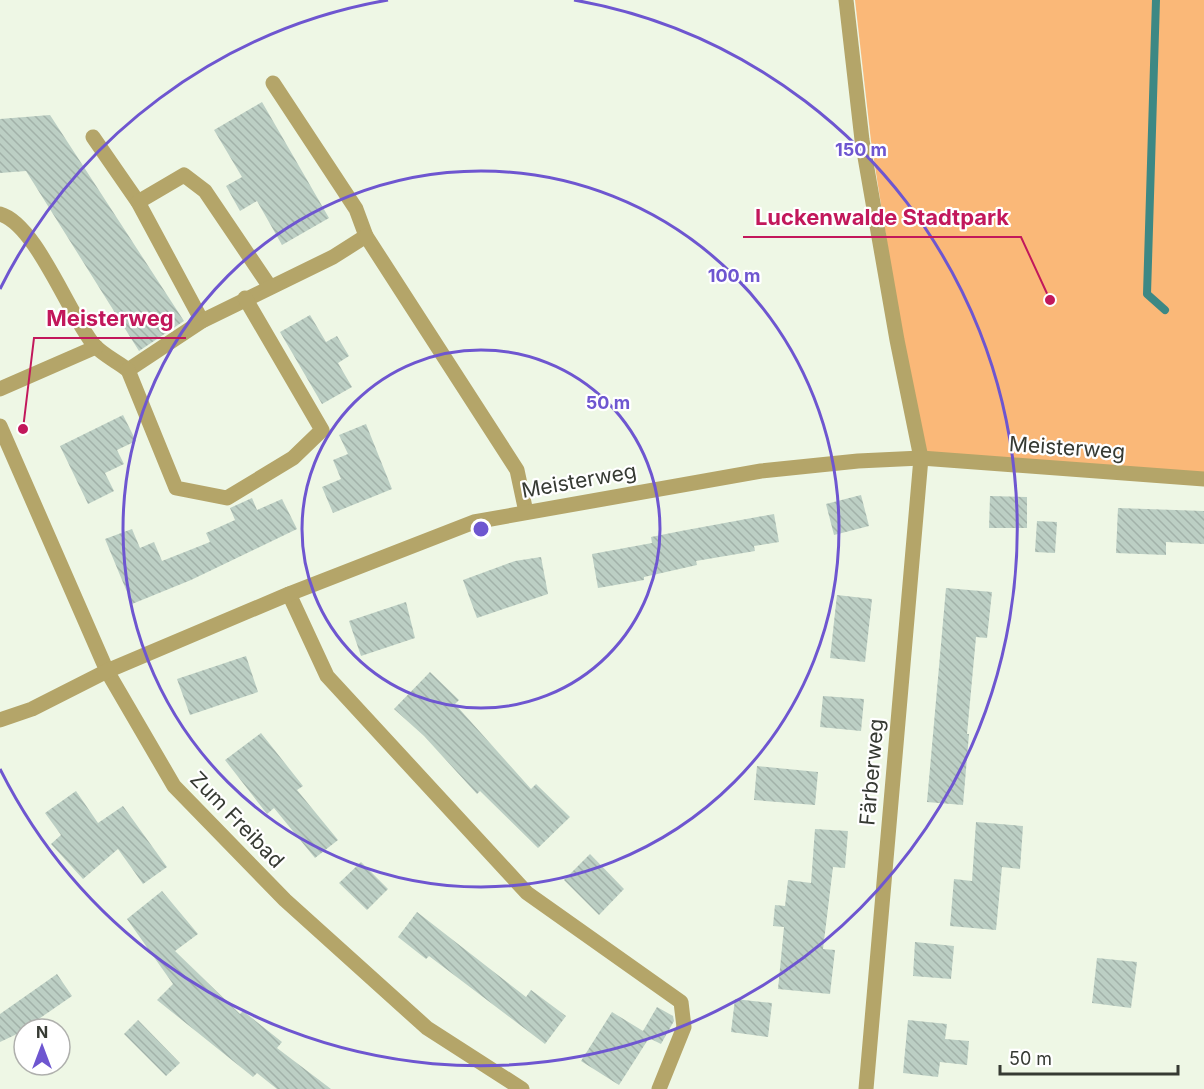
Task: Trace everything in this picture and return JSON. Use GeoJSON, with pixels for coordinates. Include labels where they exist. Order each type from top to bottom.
{"type":"FeatureCollection","features":[{"type":"Feature","properties":{"kind":"street","name":"Färberweg"},"geometry":{"type":"LineString","coordinates":[[846,0],[862,140],[897,340],[921,458],[866,1089]]}},
{"type":"Feature","properties":{"kind":"street"},"geometry":{"type":"LineString","coordinates":[[273,83],[356,209],[366,236],[517,470],[526,512]]}},
{"type":"Feature","properties":{"kind":"street"},"geometry":{"type":"LineString","coordinates":[[93,136],[138,202],[202,321]]}},
{"type":"Feature","properties":{"kind":"street"},"geometry":{"type":"LineString","coordinates":[[138,202],[184,175],[206,191],[270,287]]}},
{"type":"Feature","properties":{"kind":"street"},"geometry":{"type":"LineString","coordinates":[[0,214],[18,224],[33,243],[96,347],[128,370],[176,488],[227,498],[284,464],[322,430],[245,298]]}},
{"type":"Feature","properties":{"kind":"street"},"geometry":{"type":"LineString","coordinates":[[128,370],[202,321],[333,257],[366,236]]}},
{"type":"Feature","properties":{"kind":"street"},"geometry":{"type":"LineString","coordinates":[[0,388],[96,347]]}},
{"type":"Feature","properties":{"kind":"street","name":"Zum Freibad"},"geometry":{"type":"LineString","coordinates":[[0,426],[107,671],[174,786],[285,900],[427,1028],[522,1089]]}},
{"type":"Feature","properties":{"kind":"street","name":"Meisterweg"},"geometry":{"type":"LineString","coordinates":[[0,720],[32,709],[107,671],[289,594],[474,522],[761,471],[921,458],[1204,479]]}},
{"type":"Feature","properties":{"kind":"street"},"geometry":{"type":"LineString","coordinates":[[289,594],[327,676],[527,893],[681,1002],[684,1027],[659,1089]]}},
{"type":"Feature","properties":{"kind":"shaded area"},"geometry":{"type":"Polygon","coordinates":[[[855,0],[1204,0],[1204,479],[921,458],[871,141],[855,0]]]}},
{"type":"Feature","properties":{"kind":"building"},"geometry":{"type":"Polygon","coordinates":[[[262,102],[329,218],[282,245],[257,201],[240,211],[226,186],[242,177],[214,130],[262,102]]]}},
{"type":"Feature","properties":{"kind":"building"},"geometry":{"type":"Polygon","coordinates":[[[50,115],[184,321],[139,351],[26,171],[0,173],[0,119],[50,115]]]}},
{"type":"Feature","properties":{"kind":"building"},"geometry":{"type":"Polygon","coordinates":[[[310,315],[326,342],[337,336],[349,356],[338,363],[352,387],[322,404],[280,332],[310,315]]]}},
{"type":"Feature","properties":{"kind":"building"},"geometry":{"type":"Polygon","coordinates":[[[123,415],[136,441],[117,450],[124,464],[105,473],[114,491],[88,504],[60,446],[123,415]]]}},
{"type":"Feature","properties":{"kind":"building"},"geometry":{"type":"Polygon","coordinates":[[[366,424],[392,489],[333,513],[322,487],[341,479],[333,460],[348,454],[339,435],[366,424]]]}},
{"type":"Feature","properties":{"kind":"building"},"geometry":{"type":"Polygon","coordinates":[[[861,495],[869,526],[834,535],[826,504],[861,495]]]}},
{"type":"Feature","properties":{"kind":"building"},"geometry":{"type":"Polygon","coordinates":[[[990,496],[1027,497],[1027,528],[989,528],[990,496]]]}},
{"type":"Feature","properties":{"kind":"building"},"geometry":{"type":"Polygon","coordinates":[[[252,498],[257,510],[282,499],[297,529],[191,580],[132,604],[105,539],[132,529],[140,548],[154,542],[162,561],[210,542],[206,533],[235,520],[230,508],[252,498]]]}},
{"type":"Feature","properties":{"kind":"building"},"geometry":{"type":"Polygon","coordinates":[[[1118,508],[1204,511],[1204,544],[1166,542],[1166,555],[1116,553],[1118,508]]]}},
{"type":"Feature","properties":{"kind":"building"},"geometry":{"type":"Polygon","coordinates":[[[774,514],[779,542],[754,546],[755,551],[696,561],[697,565],[644,577],[644,580],[598,588],[592,554],[652,543],[651,537],[774,514]]]}},
{"type":"Feature","properties":{"kind":"building"},"geometry":{"type":"Polygon","coordinates":[[[1037,521],[1057,522],[1055,553],[1035,552],[1037,521]]]}},
{"type":"Feature","properties":{"kind":"building"},"geometry":{"type":"Polygon","coordinates":[[[541,557],[548,594],[477,618],[463,580],[515,561],[541,557]]]}},
{"type":"Feature","properties":{"kind":"building"},"geometry":{"type":"Polygon","coordinates":[[[946,588],[992,592],[987,638],[976,637],[963,805],[927,802],[946,588]]]}},
{"type":"Feature","properties":{"kind":"building"},"geometry":{"type":"Polygon","coordinates":[[[837,595],[872,599],[865,662],[830,658],[837,595]]]}},
{"type":"Feature","properties":{"kind":"building"},"geometry":{"type":"Polygon","coordinates":[[[406,602],[415,638],[361,656],[349,621],[406,602]]]}},
{"type":"Feature","properties":{"kind":"building"},"geometry":{"type":"Polygon","coordinates":[[[246,656],[258,692],[190,715],[177,679],[246,656]]]}},
{"type":"Feature","properties":{"kind":"building"},"geometry":{"type":"Polygon","coordinates":[[[430,672],[459,700],[455,704],[531,789],[536,784],[570,817],[538,848],[480,791],[477,794],[424,736],[394,709],[430,672]]]}},
{"type":"Feature","properties":{"kind":"building"},"geometry":{"type":"Polygon","coordinates":[[[823,696],[864,699],[861,731],[820,727],[823,696]]]}},
{"type":"Feature","properties":{"kind":"building"},"geometry":{"type":"Polygon","coordinates":[[[261,733],[303,786],[297,790],[338,840],[315,858],[274,808],[267,814],[225,760],[261,733]]]}},
{"type":"Feature","properties":{"kind":"building"},"geometry":{"type":"Polygon","coordinates":[[[757,766],[818,772],[815,805],[754,800],[757,766]]]}},
{"type":"Feature","properties":{"kind":"building"},"geometry":{"type":"Polygon","coordinates":[[[76,791],[98,823],[123,806],[167,867],[143,884],[118,849],[83,879],[51,844],[61,835],[45,813],[76,791]]]}},
{"type":"Feature","properties":{"kind":"building"},"geometry":{"type":"Polygon","coordinates":[[[976,822],[1023,826],[1020,869],[1002,867],[996,930],[950,926],[954,879],[972,881],[976,822]]]}},
{"type":"Feature","properties":{"kind":"building"},"geometry":{"type":"Polygon","coordinates":[[[815,829],[848,831],[845,868],[833,867],[823,949],[835,950],[830,994],[778,989],[784,927],[773,926],[775,905],[785,906],[788,880],[811,883],[815,829]]]}},
{"type":"Feature","properties":{"kind":"building"},"geometry":{"type":"Polygon","coordinates":[[[590,854],[624,889],[599,915],[564,880],[590,854]]]}},
{"type":"Feature","properties":{"kind":"building"},"geometry":{"type":"Polygon","coordinates":[[[361,862],[388,889],[367,910],[339,883],[361,862]]]}},
{"type":"Feature","properties":{"kind":"building"},"geometry":{"type":"Polygon","coordinates":[[[162,891],[198,934],[175,951],[240,1014],[243,1011],[282,1042],[277,1048],[331,1089],[277,1089],[257,1073],[253,1077],[157,1000],[173,984],[127,919],[162,891]]]}},
{"type":"Feature","properties":{"kind":"building"},"geometry":{"type":"Polygon","coordinates":[[[417,912],[526,997],[531,990],[566,1016],[545,1044],[429,956],[426,959],[398,937],[417,912]]]}},
{"type":"Feature","properties":{"kind":"building"},"geometry":{"type":"Polygon","coordinates":[[[915,942],[954,946],[951,979],[913,976],[915,942]]]}},
{"type":"Feature","properties":{"kind":"building"},"geometry":{"type":"Polygon","coordinates":[[[1097,958],[1137,962],[1131,1008],[1092,1003],[1097,958]]]}},
{"type":"Feature","properties":{"kind":"building"},"geometry":{"type":"Polygon","coordinates":[[[57,974],[72,996],[42,1017],[12,1017],[12,1036],[0,1042],[0,1014],[57,974]]]}},
{"type":"Feature","properties":{"kind":"building"},"geometry":{"type":"Polygon","coordinates":[[[735,999],[772,1003],[768,1037],[731,1032],[735,999]]]}},
{"type":"Feature","properties":{"kind":"building"},"geometry":{"type":"Polygon","coordinates":[[[657,1007],[673,1016],[674,1021],[661,1044],[649,1038],[619,1085],[581,1061],[612,1012],[643,1031],[657,1007]]]}},
{"type":"Feature","properties":{"kind":"building"},"geometry":{"type":"Polygon","coordinates":[[[138,1020],[180,1063],[166,1076],[124,1034],[138,1020]]]}},
{"type":"Feature","properties":{"kind":"building"},"geometry":{"type":"Polygon","coordinates":[[[908,1020],[947,1024],[945,1039],[969,1041],[967,1065],[940,1062],[938,1077],[903,1073],[908,1020]]]}},
{"type":"Feature","properties":{"kind":"waterway"},"geometry":{"type":"LineString","coordinates":[[1156,0],[1147,294],[1165,310]]}},
{"type":"Feature","properties":{"kind":"place","name":"Luckenwalde Stadtpark"},"geometry":{"type":"Point","coordinates":[1050,300]}},
{"type":"Feature","properties":{"kind":"place","name":"Meisterweg"},"geometry":{"type":"Point","coordinates":[23,429]}}]}
